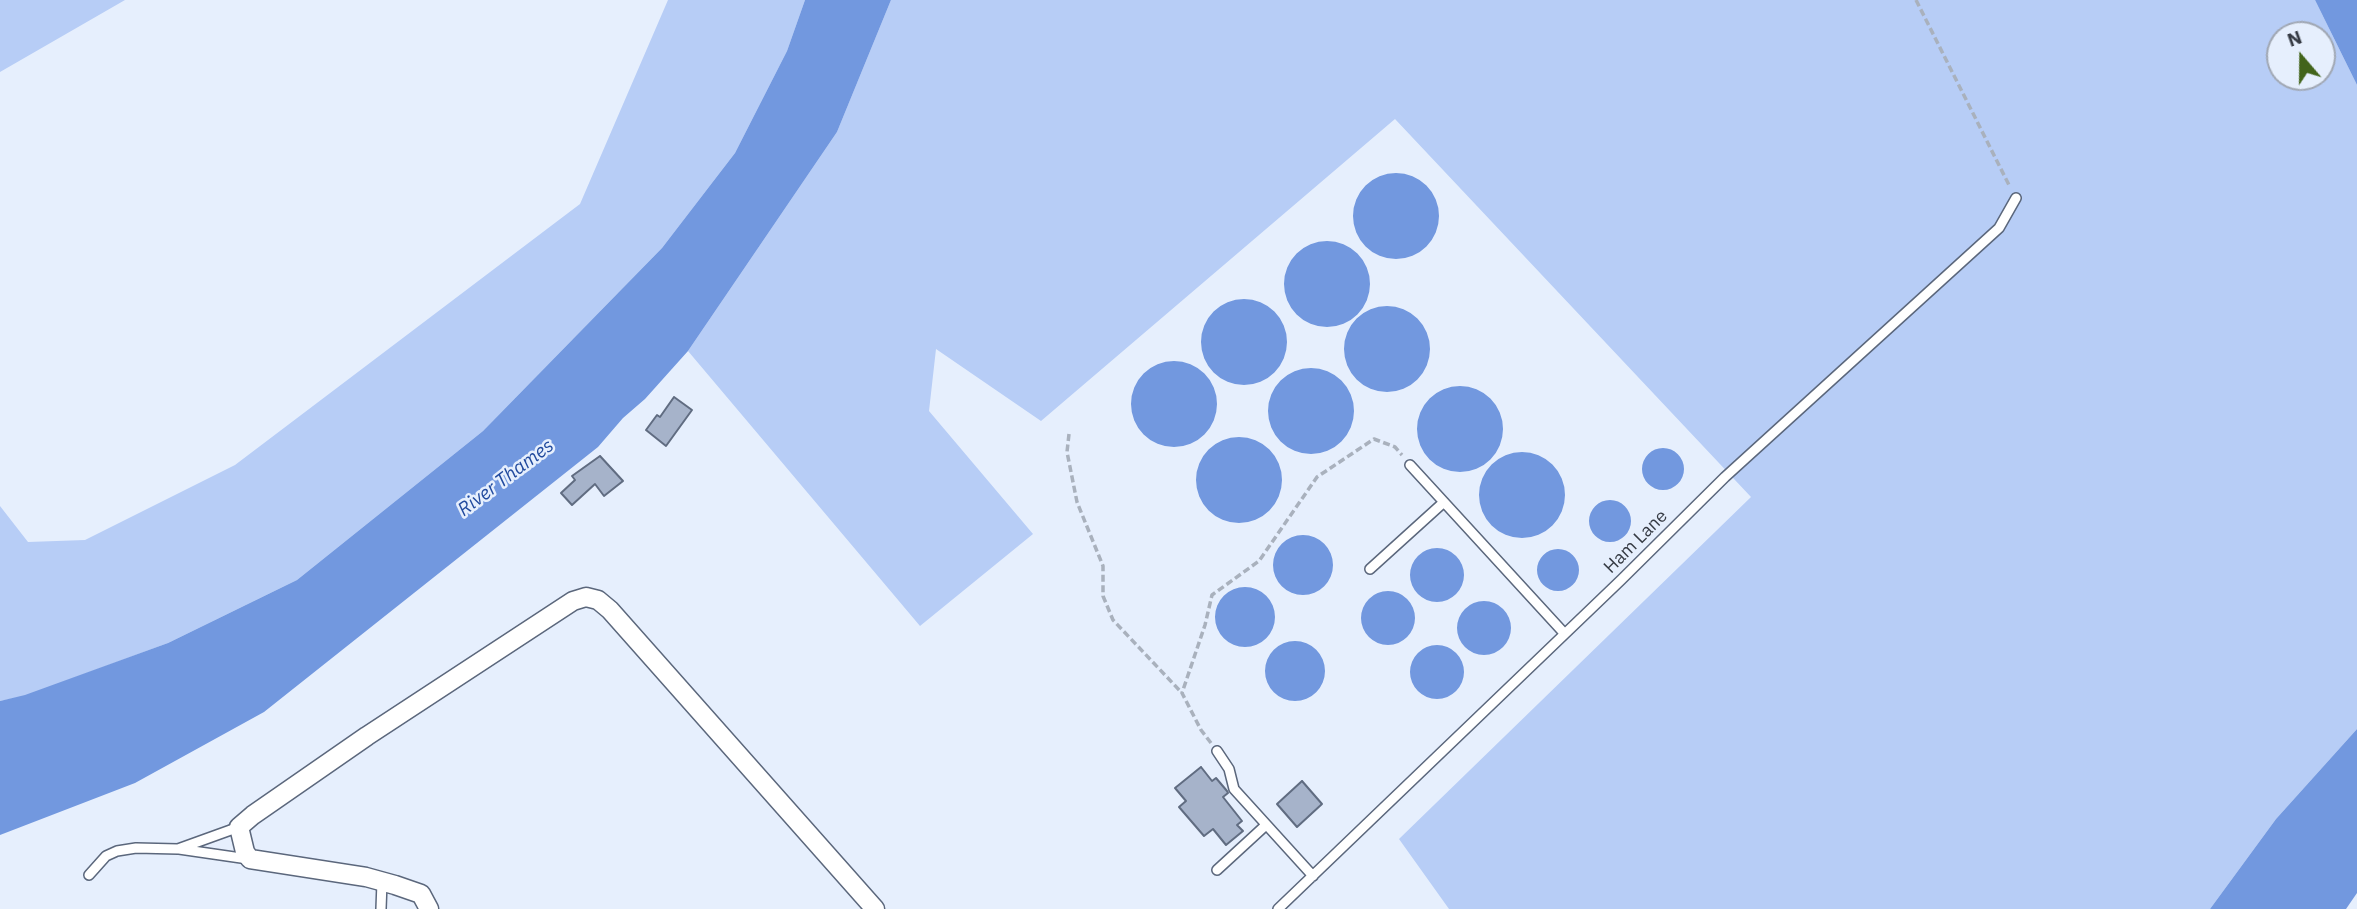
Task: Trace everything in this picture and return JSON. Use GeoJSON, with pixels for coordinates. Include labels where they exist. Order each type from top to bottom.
{"type":"FeatureCollection","features":[{"type":"Feature","properties":{"kind":"street"},"geometry":{"type":"LineString","coordinates":[[429,909],[421,894],[382,882],[250,859],[245,852],[239,827],[367,736],[573,601],[586,597],[598,600],[610,610],[875,909]]}},
{"type":"Feature","properties":{"kind":"lane","name":"Ham Lane"},"geometry":{"type":"LineString","coordinates":[[1278,909],[1725,477],[1999,228],[2016,198]]}},
{"type":"Feature","properties":{"kind":"lane"},"geometry":{"type":"LineString","coordinates":[[1410,465],[1564,633]]}},
{"type":"Feature","properties":{"kind":"lane"},"geometry":{"type":"LineString","coordinates":[[1370,569],[1444,502]]}},
{"type":"Feature","properties":{"kind":"lane"},"geometry":{"type":"LineString","coordinates":[[1217,751],[1229,769],[1234,789],[1312,876]]}},
{"type":"Feature","properties":{"kind":"lane"},"geometry":{"type":"LineString","coordinates":[[1217,870],[1266,825]]}},
{"type":"Feature","properties":{"kind":"lane"},"geometry":{"type":"LineString","coordinates":[[178,849],[239,827]]}},
{"type":"Feature","properties":{"kind":"lane"},"geometry":{"type":"LineString","coordinates":[[89,875],[106,856],[117,851],[178,849],[250,859]]}},
{"type":"Feature","properties":{"kind":"lane"},"geometry":{"type":"LineString","coordinates":[[381,909],[382,882]]}},
{"type":"Feature","properties":{"kind":"path"},"geometry":{"type":"LineString","coordinates":[[1916,0],[2016,198]]}},
{"type":"Feature","properties":{"kind":"path"},"geometry":{"type":"LineString","coordinates":[[1069,434],[1067,452],[1077,502],[1103,566],[1103,596],[1113,620],[1182,693],[1201,730],[1217,751]]}},
{"type":"Feature","properties":{"kind":"path"},"geometry":{"type":"LineString","coordinates":[[1182,693],[1212,595],[1259,561],[1317,477],[1374,439],[1395,447],[1410,465]]}},
{"type":"Feature","properties":{"kind":"shaded area"},"geometry":{"type":"Polygon","coordinates":[[[0,0],[125,0],[0,72],[0,0]]]}},
{"type":"Feature","properties":{"kind":"shaded area"},"geometry":{"type":"Polygon","coordinates":[[[668,0],[805,0],[787,51],[735,153],[662,248],[483,431],[297,580],[168,643],[25,696],[0,701],[0,506],[28,542],[85,540],[235,465],[580,204],[668,0]]]}},
{"type":"Feature","properties":{"kind":"shaded area"},"geometry":{"type":"Polygon","coordinates":[[[891,0],[2315,0],[2325,21],[2266,21],[2266,91],[2336,91],[2336,42],[2357,85],[2357,729],[2276,819],[2210,909],[1449,909],[1399,839],[1751,497],[1395,119],[1041,421],[936,349],[929,411],[1033,534],[920,626],[688,351],[837,132],[891,0]]]}},
{"type":"Feature","properties":{"kind":"water","name":"River Thames"},"geometry":{"type":"Polygon","coordinates":[[[805,0],[891,0],[837,132],[688,351],[645,399],[623,418],[598,447],[264,712],[135,783],[0,835],[0,701],[25,695],[168,643],[297,580],[483,431],[662,248],[735,153],[787,51],[805,0]]]}},
{"type":"Feature","properties":{"kind":"water"},"geometry":{"type":"Polygon","coordinates":[[[2315,0],[2357,0],[2357,85],[2336,42],[2336,21],[2325,21],[2315,0]]]}},
{"type":"Feature","properties":{"kind":"water"},"geometry":{"type":"Polygon","coordinates":[[[1396,173],[1413,176],[1427,185],[1436,199],[1439,216],[1436,233],[1427,247],[1413,256],[1396,259],[1379,256],[1365,247],[1356,233],[1353,216],[1356,199],[1365,185],[1379,176],[1396,173]]]}},
{"type":"Feature","properties":{"kind":"water"},"geometry":{"type":"Polygon","coordinates":[[[1327,241],[1344,244],[1358,253],[1367,267],[1370,284],[1367,301],[1358,315],[1344,324],[1327,327],[1310,324],[1296,315],[1287,301],[1284,284],[1287,267],[1296,253],[1310,244],[1327,241]]]}},
{"type":"Feature","properties":{"kind":"water"},"geometry":{"type":"Polygon","coordinates":[[[1244,299],[1261,302],[1275,311],[1284,325],[1287,342],[1284,359],[1275,373],[1261,382],[1244,385],[1227,382],[1213,373],[1204,359],[1201,342],[1204,325],[1213,311],[1227,302],[1244,299]]]}},
{"type":"Feature","properties":{"kind":"water"},"geometry":{"type":"Polygon","coordinates":[[[1387,306],[1404,309],[1418,318],[1427,332],[1430,349],[1427,366],[1418,380],[1404,389],[1387,392],[1370,389],[1356,380],[1347,366],[1344,349],[1347,332],[1356,318],[1370,309],[1387,306]]]}},
{"type":"Feature","properties":{"kind":"water"},"geometry":{"type":"Polygon","coordinates":[[[1174,361],[1191,364],[1205,373],[1214,387],[1217,404],[1214,421],[1205,435],[1191,444],[1174,447],[1157,444],[1143,435],[1134,421],[1131,404],[1134,387],[1143,373],[1157,364],[1174,361]]]}},
{"type":"Feature","properties":{"kind":"water"},"geometry":{"type":"Polygon","coordinates":[[[1311,368],[1328,371],[1342,380],[1351,394],[1354,411],[1351,428],[1342,442],[1328,451],[1311,454],[1294,451],[1280,442],[1271,428],[1268,411],[1271,394],[1280,380],[1294,371],[1311,368]]]}},
{"type":"Feature","properties":{"kind":"water"},"geometry":{"type":"Polygon","coordinates":[[[1460,386],[1477,389],[1491,398],[1500,412],[1503,429],[1500,446],[1491,460],[1477,469],[1460,472],[1443,469],[1429,460],[1420,446],[1417,429],[1420,412],[1429,398],[1443,389],[1460,386]]]}},
{"type":"Feature","properties":{"kind":"water"},"geometry":{"type":"Polygon","coordinates":[[[1239,437],[1256,440],[1270,449],[1279,463],[1282,480],[1279,497],[1270,511],[1256,520],[1239,523],[1222,520],[1208,511],[1199,497],[1196,480],[1199,463],[1208,449],[1222,440],[1239,437]]]}},
{"type":"Feature","properties":{"kind":"water"},"geometry":{"type":"Polygon","coordinates":[[[1663,448],[1678,454],[1684,469],[1678,484],[1663,490],[1648,484],[1642,469],[1648,454],[1663,448]]]}},
{"type":"Feature","properties":{"kind":"water"},"geometry":{"type":"Polygon","coordinates":[[[1522,452],[1539,455],[1553,464],[1562,478],[1565,495],[1562,512],[1553,526],[1539,535],[1522,538],[1505,535],[1491,526],[1482,512],[1479,495],[1482,478],[1491,464],[1505,455],[1522,452]]]}},
{"type":"Feature","properties":{"kind":"water"},"geometry":{"type":"Polygon","coordinates":[[[1610,500],[1625,506],[1631,521],[1625,536],[1610,542],[1595,536],[1589,521],[1595,506],[1610,500]]]}},
{"type":"Feature","properties":{"kind":"water"},"geometry":{"type":"Polygon","coordinates":[[[1297,535],[1309,535],[1325,543],[1331,553],[1331,577],[1325,587],[1309,595],[1297,595],[1281,587],[1273,571],[1273,559],[1281,543],[1297,535]]]}},
{"type":"Feature","properties":{"kind":"water"},"geometry":{"type":"Polygon","coordinates":[[[1437,548],[1456,556],[1464,575],[1456,594],[1437,602],[1418,594],[1410,575],[1418,556],[1437,548]]]}},
{"type":"Feature","properties":{"kind":"water"},"geometry":{"type":"Polygon","coordinates":[[[1558,549],[1573,555],[1579,570],[1573,585],[1558,591],[1543,585],[1537,570],[1543,555],[1558,549]]]}},
{"type":"Feature","properties":{"kind":"water"},"geometry":{"type":"Polygon","coordinates":[[[1239,587],[1251,587],[1267,595],[1273,605],[1273,629],[1267,639],[1251,647],[1239,647],[1223,639],[1215,623],[1215,611],[1223,595],[1239,587]]]}},
{"type":"Feature","properties":{"kind":"water"},"geometry":{"type":"Polygon","coordinates":[[[1388,591],[1407,599],[1415,618],[1407,637],[1388,645],[1369,637],[1361,618],[1369,599],[1388,591]]]}},
{"type":"Feature","properties":{"kind":"water"},"geometry":{"type":"Polygon","coordinates":[[[1484,601],[1503,609],[1511,628],[1503,647],[1484,655],[1465,647],[1457,628],[1465,609],[1484,601]]]}},
{"type":"Feature","properties":{"kind":"water"},"geometry":{"type":"Polygon","coordinates":[[[1289,641],[1301,641],[1317,649],[1323,659],[1323,683],[1317,693],[1301,701],[1289,701],[1273,693],[1265,677],[1265,665],[1273,649],[1289,641]]]}},
{"type":"Feature","properties":{"kind":"water"},"geometry":{"type":"Polygon","coordinates":[[[1437,645],[1456,653],[1464,672],[1456,691],[1437,699],[1418,691],[1410,672],[1418,653],[1437,645]]]}},
{"type":"Feature","properties":{"kind":"water"},"geometry":{"type":"Polygon","coordinates":[[[2357,729],[2357,893],[2346,909],[2210,909],[2276,819],[2357,729]]]}},
{"type":"Feature","properties":{"kind":"building"},"geometry":{"type":"Polygon","coordinates":[[[674,397],[692,410],[666,446],[646,430],[657,415],[660,417],[674,397]]]}},
{"type":"Feature","properties":{"kind":"building"},"geometry":{"type":"Polygon","coordinates":[[[600,456],[623,481],[604,496],[595,484],[572,505],[561,493],[575,480],[572,476],[600,456]]]}},
{"type":"Feature","properties":{"kind":"building"},"geometry":{"type":"Polygon","coordinates":[[[1201,767],[1212,781],[1216,778],[1227,791],[1223,797],[1242,821],[1237,825],[1243,831],[1226,845],[1213,829],[1204,836],[1179,807],[1186,801],[1175,788],[1201,767]]]}},
{"type":"Feature","properties":{"kind":"building"},"geometry":{"type":"Polygon","coordinates":[[[1302,781],[1322,804],[1297,827],[1277,804],[1302,781]]]}}]}
